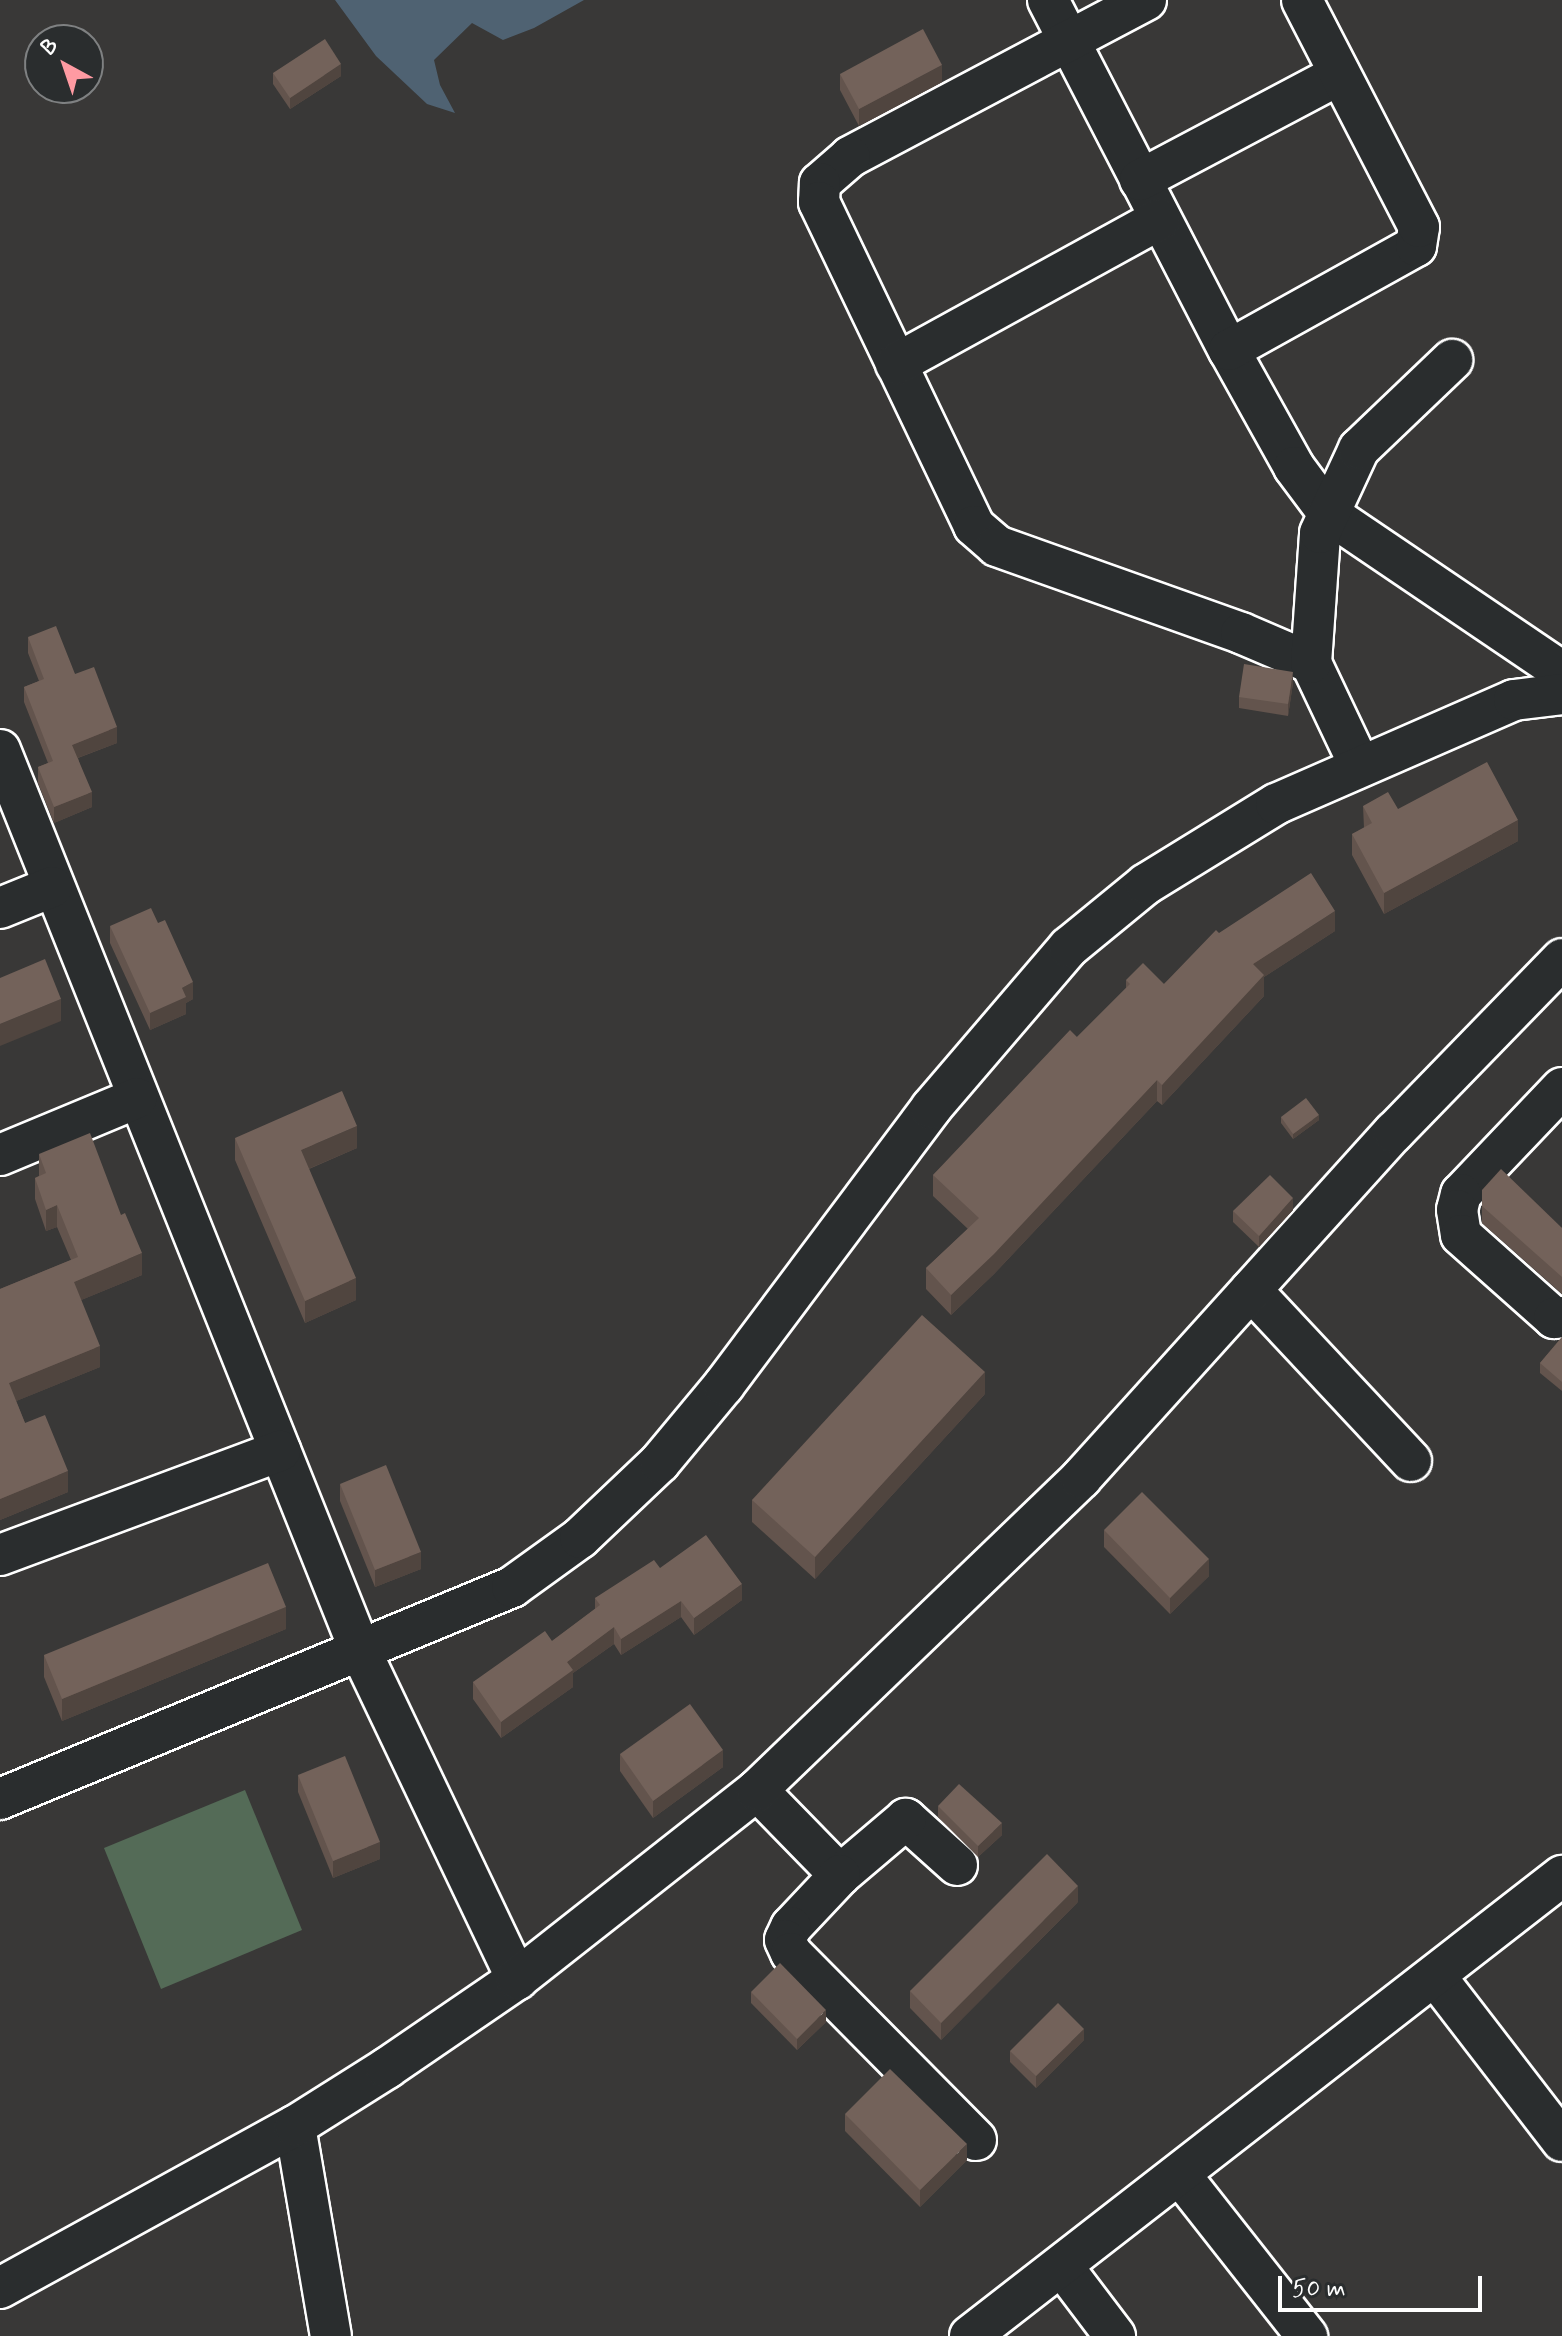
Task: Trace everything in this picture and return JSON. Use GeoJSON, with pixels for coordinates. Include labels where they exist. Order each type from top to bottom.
{"type":"FeatureCollection","features":[{"type":"Feature","properties":{"kind":"street"},"geometry":{"type":"LineString","coordinates":[[1048,0],[1229,350],[1294,467],[1329,514],[1562,672]]}},
{"type":"Feature","properties":{"kind":"street"},"geometry":{"type":"LineString","coordinates":[[1146,0],[850,157],[820,183],[819,202],[974,526],[997,546],[1241,633],[1311,663]]}},
{"type":"Feature","properties":{"kind":"street"},"geometry":{"type":"LineString","coordinates":[[1229,350],[1416,246],[1419,227],[1302,0]]}},
{"type":"Feature","properties":{"kind":"street"},"geometry":{"type":"LineString","coordinates":[[1140,180],[1340,74]]}},
{"type":"Feature","properties":{"kind":"street"},"geometry":{"type":"LineString","coordinates":[[896,364],[1160,219]]}},
{"type":"Feature","properties":{"kind":"street"},"geometry":{"type":"LineString","coordinates":[[1360,766],[1311,663],[1320,533],[1359,449],[1452,360]]}},
{"type":"Feature","properties":{"kind":"street"},"geometry":{"type":"LineString","coordinates":[[0,1799],[512,1587],[580,1538],[660,1462],[724,1385],[931,1108],[1069,947],[1146,884],[1276,804],[1514,700],[1562,694]]}},
{"type":"Feature","properties":{"kind":"street"},"geometry":{"type":"LineString","coordinates":[[0,750],[52,887],[360,1650],[517,1979]]}},
{"type":"Feature","properties":{"kind":"street"},"geometry":{"type":"LineString","coordinates":[[0,908],[52,887]]}},
{"type":"Feature","properties":{"kind":"street"},"geometry":{"type":"LineString","coordinates":[[0,2288],[295,2126],[517,1979],[757,1790],[1081,1478],[1394,1132],[1562,959]]}},
{"type":"Feature","properties":{"kind":"street"},"geometry":{"type":"LineString","coordinates":[[1562,1088],[1461,1194],[1457,1210],[1461,1235],[1554,1318],[1562,1317]]}},
{"type":"Feature","properties":{"kind":"street"},"geometry":{"type":"LineString","coordinates":[[0,1155],[137,1098]]}},
{"type":"Feature","properties":{"kind":"street"},"geometry":{"type":"LineString","coordinates":[[1251,1290],[1411,1461]]}},
{"type":"Feature","properties":{"kind":"street"},"geometry":{"type":"LineString","coordinates":[[0,1555],[280,1451]]}},
{"type":"Feature","properties":{"kind":"street"},"geometry":{"type":"LineString","coordinates":[[757,1790],[840,1875]]}},
{"type":"Feature","properties":{"kind":"street"},"geometry":{"type":"LineString","coordinates":[[957,1865],[906,1819],[840,1875],[791,1927],[785,1940],[791,1953],[976,2140]]}},
{"type":"Feature","properties":{"kind":"street"},"geometry":{"type":"LineString","coordinates":[[970,2336],[1181,2176],[1435,1976],[1559,1884]]}},
{"type":"Feature","properties":{"kind":"street"},"geometry":{"type":"LineString","coordinates":[[1435,1976],[1562,2141]]}},
{"type":"Feature","properties":{"kind":"street"},"geometry":{"type":"LineString","coordinates":[[295,2126],[331,2336]]}},
{"type":"Feature","properties":{"kind":"street"},"geometry":{"type":"LineString","coordinates":[[1181,2176],[1307,2336]]}},
{"type":"Feature","properties":{"kind":"street"},"geometry":{"type":"LineString","coordinates":[[1062,2266],[1115,2336]]}},
{"type":"Feature","properties":{"kind":"green space"},"geometry":{"type":"Polygon","coordinates":[[[245,1790],[302,1930],[161,1989],[104,1848],[245,1790]]]}},
{"type":"Feature","properties":{"kind":"water"},"geometry":{"type":"Polygon","coordinates":[[[335,0],[584,0],[534,28],[503,40],[472,23],[434,60],[440,85],[455,113],[427,104],[376,56],[335,0]]]}},
{"type":"Feature","properties":{"kind":"building"},"geometry":{"type":"Polygon","coordinates":[[[923,29],[942,65],[859,109],[840,74],[923,29]]]}},
{"type":"Feature","properties":{"kind":"building"},"geometry":{"type":"Polygon","coordinates":[[[325,39],[341,64],[290,98],[273,73],[325,39]]]}},
{"type":"Feature","properties":{"kind":"building"},"geometry":{"type":"Polygon","coordinates":[[[56,626],[75,674],[94,667],[117,727],[72,745],[92,792],[54,807],[38,767],[53,761],[24,687],[44,679],[28,637],[56,626]]]}},
{"type":"Feature","properties":{"kind":"building"},"geometry":{"type":"Polygon","coordinates":[[[1244,664],[1293,672],[1288,704],[1239,697],[1244,664]]]}},
{"type":"Feature","properties":{"kind":"building"},"geometry":{"type":"Polygon","coordinates":[[[1487,762],[1518,820],[1384,893],[1352,834],[1372,823],[1363,806],[1388,792],[1398,809],[1487,762]]]}},
{"type":"Feature","properties":{"kind":"building"},"geometry":{"type":"Polygon","coordinates":[[[1311,873],[1335,911],[1253,964],[1264,975],[1162,1085],[1157,1080],[994,1254],[951,1295],[926,1268],[979,1218],[933,1175],[1070,1030],[1077,1037],[1130,984],[1126,980],[1143,963],[1164,984],[1216,930],[1219,933],[1311,873]]]}},
{"type":"Feature","properties":{"kind":"building"},"geometry":{"type":"Polygon","coordinates":[[[151,908],[158,923],[165,920],[193,982],[182,988],[186,997],[150,1013],[110,926],[151,908]]]}},
{"type":"Feature","properties":{"kind":"building"},"geometry":{"type":"Polygon","coordinates":[[[45,959],[61,999],[0,1024],[0,978],[45,959]]]}},
{"type":"Feature","properties":{"kind":"building"},"geometry":{"type":"Polygon","coordinates":[[[342,1091],[357,1126],[301,1150],[356,1278],[305,1301],[235,1138],[342,1091]]]}},
{"type":"Feature","properties":{"kind":"building"},"geometry":{"type":"Polygon","coordinates":[[[1306,1098],[1319,1115],[1293,1134],[1281,1117],[1306,1098]]]}},
{"type":"Feature","properties":{"kind":"building"},"geometry":{"type":"Polygon","coordinates":[[[90,1133],[121,1215],[125,1213],[142,1253],[74,1282],[100,1346],[9,1383],[25,1423],[45,1415],[68,1471],[0,1499],[0,1289],[78,1257],[57,1205],[46,1210],[35,1178],[46,1173],[39,1154],[90,1133]]]}},
{"type":"Feature","properties":{"kind":"building"},"geometry":{"type":"Polygon","coordinates":[[[1501,1169],[1562,1228],[1562,1277],[1482,1206],[1482,1190],[1501,1169]]]}},
{"type":"Feature","properties":{"kind":"building"},"geometry":{"type":"Polygon","coordinates":[[[1270,1175],[1293,1198],[1259,1236],[1233,1211],[1270,1175]]]}},
{"type":"Feature","properties":{"kind":"building"},"geometry":{"type":"Polygon","coordinates":[[[922,1315],[985,1372],[815,1557],[752,1500],[922,1315]]]}},
{"type":"Feature","properties":{"kind":"building"},"geometry":{"type":"Polygon","coordinates":[[[1562,1337],[1562,1382],[1540,1363],[1562,1337]]]}},
{"type":"Feature","properties":{"kind":"building"},"geometry":{"type":"Polygon","coordinates":[[[386,1465],[421,1552],[375,1570],[340,1484],[386,1465]]]}},
{"type":"Feature","properties":{"kind":"building"},"geometry":{"type":"Polygon","coordinates":[[[1142,1492],[1209,1559],[1170,1598],[1104,1530],[1142,1492]]]}},
{"type":"Feature","properties":{"kind":"building"},"geometry":{"type":"Polygon","coordinates":[[[706,1535],[742,1584],[694,1618],[681,1601],[621,1639],[614,1627],[567,1662],[573,1670],[501,1722],[473,1682],[545,1631],[552,1641],[600,1605],[595,1598],[654,1560],[660,1568],[706,1535]]]}},
{"type":"Feature","properties":{"kind":"building"},"geometry":{"type":"Polygon","coordinates":[[[268,1563],[286,1607],[62,1699],[44,1655],[268,1563]]]}},
{"type":"Feature","properties":{"kind":"building"},"geometry":{"type":"Polygon","coordinates":[[[690,1704],[723,1750],[653,1801],[620,1754],[690,1704]]]}},
{"type":"Feature","properties":{"kind":"building"},"geometry":{"type":"Polygon","coordinates":[[[345,1756],[380,1842],[333,1861],[298,1775],[345,1756]]]}},
{"type":"Feature","properties":{"kind":"building"},"geometry":{"type":"Polygon","coordinates":[[[959,1784],[1002,1823],[978,1846],[938,1806],[959,1784]]]}},
{"type":"Feature","properties":{"kind":"building"},"geometry":{"type":"Polygon","coordinates":[[[1047,1854],[1078,1886],[941,2023],[910,1991],[1047,1854]]]}},
{"type":"Feature","properties":{"kind":"building"},"geometry":{"type":"Polygon","coordinates":[[[780,1963],[826,2010],[797,2039],[751,1992],[780,1963]]]}},
{"type":"Feature","properties":{"kind":"building"},"geometry":{"type":"Polygon","coordinates":[[[1058,2003],[1084,2029],[1036,2076],[1010,2051],[1058,2003]]]}},
{"type":"Feature","properties":{"kind":"building"},"geometry":{"type":"Polygon","coordinates":[[[890,2069],[967,2144],[920,2190],[845,2114],[890,2069]]]}}]}
